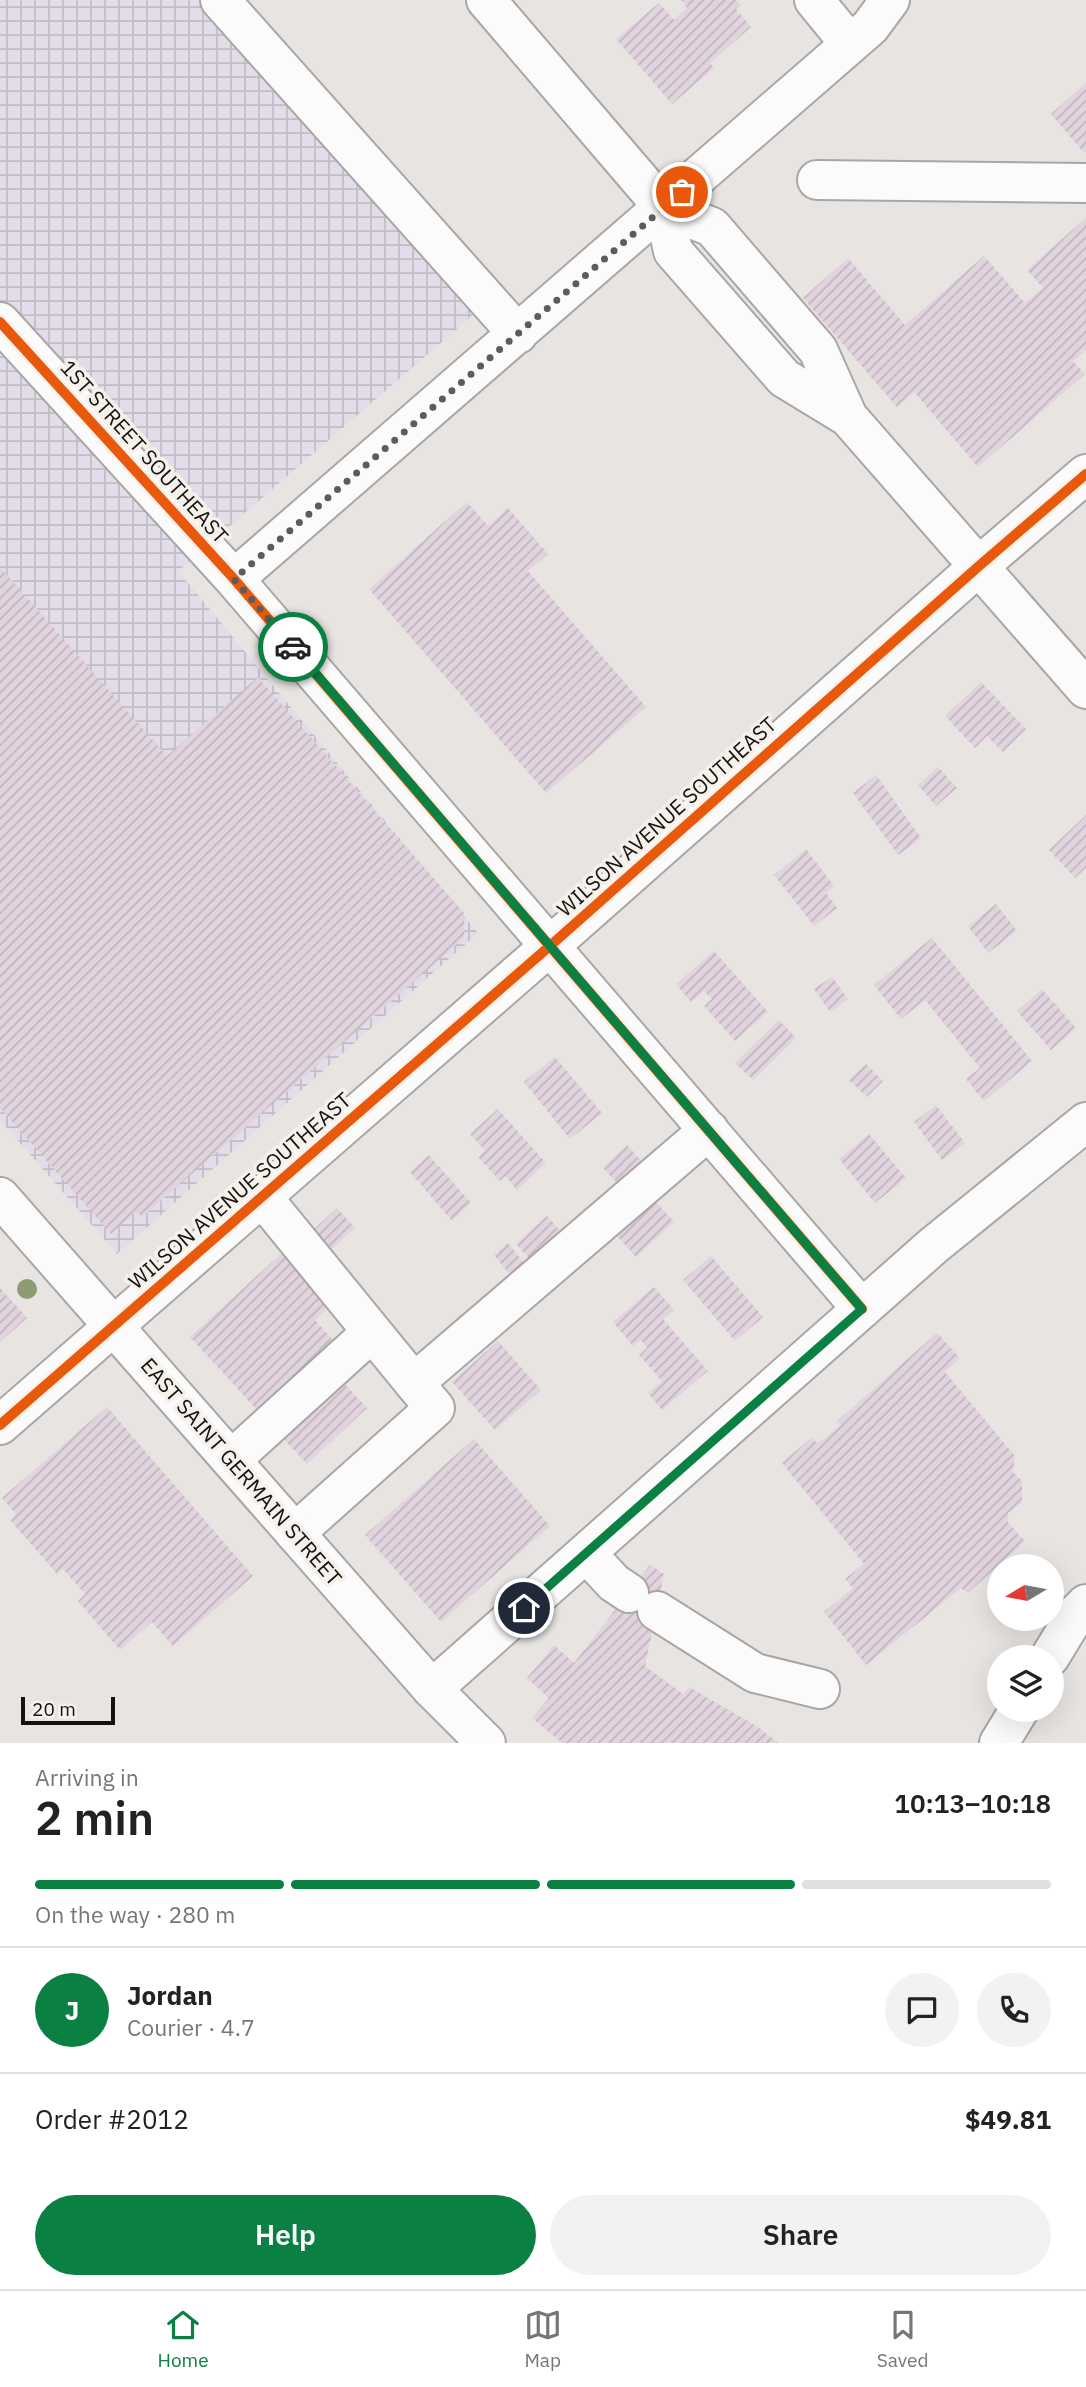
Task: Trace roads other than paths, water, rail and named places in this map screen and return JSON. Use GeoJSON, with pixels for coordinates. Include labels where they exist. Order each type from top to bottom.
{"type":"FeatureCollection","features":[{"type":"Feature","properties":{"kind":"street"},"geometry":{"type":"LineString","coordinates":[[220,0],[518,334]]}},
{"type":"Feature","properties":{"kind":"street"},"geometry":{"type":"LineString","coordinates":[[485,0],[664,208],[673,251],[784,378],[848,417],[1086,689]]}},
{"type":"Feature","properties":{"kind":"street"},"geometry":{"type":"LineString","coordinates":[[234,579],[664,208],[870,24],[814,0]]}},
{"type":"Feature","properties":{"kind":"street"},"geometry":{"type":"LineString","coordinates":[[817,180],[1086,183]]}},
{"type":"Feature","properties":{"kind":"street","name":"1ST STREET SOUTHEAST"},"geometry":{"type":"LineString","coordinates":[[0,322],[234,579],[862,1309]]}},
{"type":"Feature","properties":{"kind":"street","name":"WILSON AVENUE SOUTHEAST"},"geometry":{"type":"LineString","coordinates":[[0,1425],[1086,474]]}},
{"type":"Feature","properties":{"kind":"street"},"geometry":{"type":"LineString","coordinates":[[432,1689],[933,1246],[1086,1122]]}},
{"type":"Feature","properties":{"kind":"street"},"geometry":{"type":"LineString","coordinates":[[414,1383],[709,1130]]}},
{"type":"Feature","properties":{"kind":"street","name":"EAST SAINT GERMAIN STREET"},"geometry":{"type":"LineString","coordinates":[[0,1197],[432,1689],[486,1743]]}},
{"type":"Feature","properties":{"kind":"street"},"geometry":{"type":"LineString","coordinates":[[262,1198],[435,1408],[295,1533]]}},
{"type":"Feature","properties":{"kind":"street"},"geometry":{"type":"LineString","coordinates":[[231,1460],[372,1332]]}},
{"type":"Feature","properties":{"kind":"street"},"geometry":{"type":"LineString","coordinates":[[586,1553],[614,1583],[755,1673],[820,1689]]}},
{"type":"Feature","properties":{"kind":"street"},"geometry":{"type":"LineString","coordinates":[[1059,1645],[1083,1614]]}},
{"type":"Feature","properties":{"kind":"street"},"geometry":{"type":"LineString","coordinates":[[999,1743],[1012,1722]]}}]}
